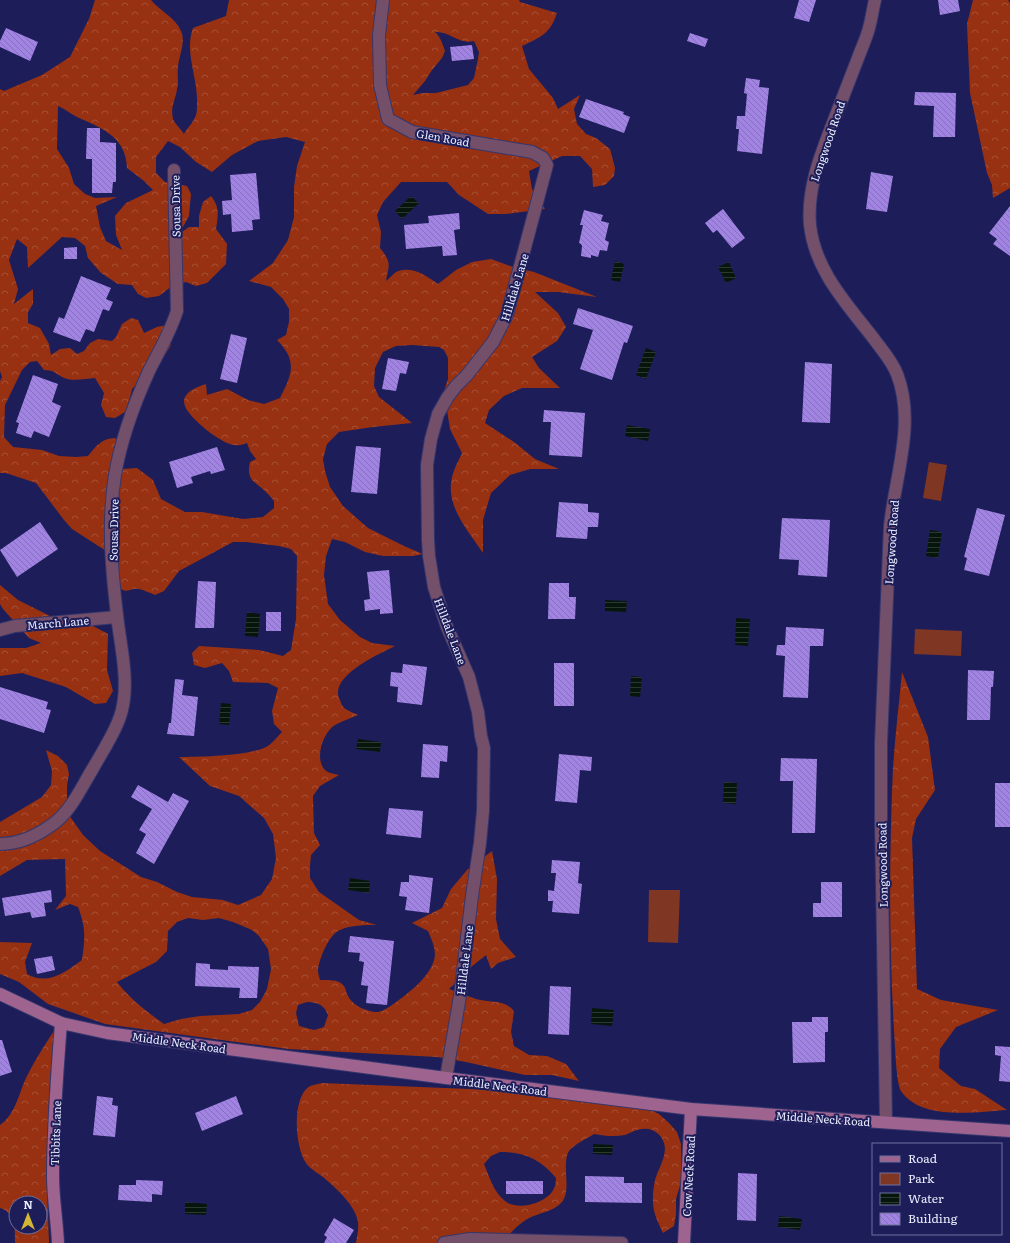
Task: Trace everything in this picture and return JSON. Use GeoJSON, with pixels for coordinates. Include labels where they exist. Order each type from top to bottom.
{"type":"FeatureCollection","features":[{"type":"Feature","properties":{"kind":"main road","name":"Middle Neck Road"},"geometry":{"type":"LineString","coordinates":[[0,994],[61,1023],[107,1033],[691,1109],[1010,1131]]}},
{"type":"Feature","properties":{"kind":"main road","name":"Tibbits Lane"},"geometry":{"type":"LineString","coordinates":[[58,1243],[53,1178],[57,1073],[61,1023]]}},
{"type":"Feature","properties":{"kind":"main road","name":"Cow Neck Road"},"geometry":{"type":"LineString","coordinates":[[684,1243],[691,1109]]}},
{"type":"Feature","properties":{"kind":"street","name":"Glen Road"},"geometry":{"type":"LineString","coordinates":[[382,0],[379,35],[380,86],[388,119],[412,132],[532,152],[540,156],[545,161]]}},
{"type":"Feature","properties":{"kind":"street","name":"Longwood Road"},"geometry":{"type":"LineString","coordinates":[[875,0],[870,25],[818,162],[811,187],[810,224],[820,264],[829,281],[886,355],[897,373],[904,396],[905,411],[903,441],[892,504],[890,526],[881,743],[886,1122]]}},
{"type":"Feature","properties":{"kind":"street","name":"Hilldale Lane"},"geometry":{"type":"LineString","coordinates":[[446,1078],[460,996],[480,843],[483,811],[484,748],[478,712],[469,677],[447,627],[434,587],[428,540],[428,465],[431,439],[438,414],[456,386],[468,375],[493,342],[507,315],[547,168],[545,161]]}},
{"type":"Feature","properties":{"kind":"street","name":"Sousa Drive"},"geometry":{"type":"LineString","coordinates":[[0,844],[26,839],[41,832],[54,823],[71,805],[111,738],[119,721],[124,697],[124,673],[113,580],[111,546],[112,506],[115,475],[125,432],[135,404],[149,372],[172,327],[176,311],[174,170]]}},
{"type":"Feature","properties":{"kind":"street","name":"March Lane"},"geometry":{"type":"LineString","coordinates":[[0,630],[15,626],[117,616]]}},
{"type":"Feature","properties":{"kind":"street"},"geometry":{"type":"LineString","coordinates":[[444,1243],[470,1239],[622,1243]]}},
{"type":"Feature","properties":{"kind":"green space"},"geometry":{"type":"Polygon","coordinates":[[[95,0],[151,0],[175,22],[181,31],[183,40],[178,67],[178,86],[172,114],[174,121],[184,134],[194,120],[197,111],[197,93],[190,47],[193,28],[226,16],[229,0],[519,0],[520,2],[557,13],[551,26],[544,34],[522,46],[529,69],[553,98],[558,109],[580,95],[574,109],[577,124],[586,134],[596,138],[610,149],[615,168],[614,176],[605,185],[593,187],[592,169],[580,156],[562,156],[529,171],[532,189],[545,209],[506,214],[488,214],[459,195],[447,182],[401,182],[383,202],[377,215],[381,232],[380,248],[389,264],[386,281],[396,272],[407,270],[418,272],[438,284],[456,270],[472,262],[491,259],[513,267],[534,272],[597,297],[558,292],[535,292],[558,313],[566,327],[557,341],[532,357],[539,368],[560,388],[522,388],[504,396],[489,410],[485,423],[514,442],[535,459],[559,469],[530,469],[510,475],[491,493],[483,520],[483,553],[456,511],[451,493],[451,483],[455,467],[462,453],[450,429],[444,391],[448,379],[448,358],[444,350],[439,347],[412,345],[396,346],[383,352],[375,368],[374,386],[379,397],[412,423],[339,432],[327,444],[323,459],[325,471],[330,487],[343,506],[368,528],[423,554],[413,556],[383,556],[365,552],[345,542],[332,539],[326,556],[324,575],[328,604],[340,620],[360,637],[372,643],[395,646],[357,667],[347,675],[341,683],[338,691],[344,708],[358,715],[331,728],[321,746],[320,759],[325,770],[339,775],[320,786],[313,796],[314,833],[320,845],[311,855],[310,878],[319,892],[359,920],[377,925],[353,926],[336,932],[325,947],[318,970],[320,980],[332,980],[341,983],[344,986],[347,995],[356,1005],[373,1012],[377,1012],[386,1009],[413,989],[426,975],[433,963],[435,951],[428,931],[412,923],[442,908],[451,889],[467,870],[492,851],[497,879],[496,919],[500,939],[516,957],[498,963],[491,969],[486,955],[471,967],[449,989],[476,999],[501,1003],[510,1007],[514,1011],[511,1032],[514,1046],[529,1055],[547,1056],[566,1064],[579,1081],[552,1075],[525,1075],[437,1057],[288,1049],[105,1024],[48,1004],[19,982],[0,974],[0,942],[32,943],[25,962],[27,974],[42,979],[63,973],[82,960],[84,933],[78,907],[70,904],[55,910],[66,896],[65,859],[27,860],[0,876],[0,822],[42,797],[51,785],[52,771],[46,750],[58,756],[67,765],[69,774],[67,800],[71,818],[83,835],[100,851],[141,877],[192,897],[223,900],[238,905],[261,895],[272,879],[276,858],[273,834],[264,818],[239,796],[210,786],[179,757],[236,754],[258,750],[268,746],[282,732],[274,724],[272,711],[278,688],[268,683],[233,682],[229,671],[222,663],[205,668],[194,665],[192,653],[199,646],[259,650],[283,656],[291,650],[296,619],[297,556],[291,549],[279,546],[233,542],[179,571],[164,591],[155,595],[139,589],[126,591],[118,586],[117,558],[72,529],[36,483],[6,473],[0,473],[0,381],[2,377],[0,371],[0,89],[4,91],[42,75],[70,57],[89,19],[95,0]],[[435,32],[445,51],[442,58],[413,95],[422,93],[436,93],[468,85],[474,78],[479,52],[474,41],[469,42],[459,40],[440,32],[435,32]],[[58,106],[57,149],[69,168],[74,184],[85,194],[95,198],[117,197],[96,206],[100,227],[106,241],[122,250],[116,235],[115,216],[126,203],[153,190],[127,168],[126,157],[122,148],[111,135],[58,106]],[[286,137],[258,141],[232,155],[212,172],[196,162],[180,147],[168,141],[156,157],[156,173],[165,182],[187,186],[191,194],[189,216],[179,234],[189,227],[199,227],[199,216],[203,202],[211,196],[216,204],[218,216],[216,229],[227,244],[226,264],[207,283],[196,286],[186,282],[172,286],[159,296],[146,298],[138,294],[132,285],[118,284],[101,273],[88,258],[85,246],[75,238],[62,237],[28,268],[27,247],[17,239],[9,260],[18,289],[14,304],[33,289],[33,304],[28,312],[28,323],[40,328],[49,344],[51,355],[60,349],[70,348],[77,354],[84,351],[90,343],[98,339],[112,341],[116,337],[122,324],[131,318],[138,320],[144,333],[157,327],[167,325],[173,336],[170,347],[163,358],[132,389],[125,412],[115,418],[106,417],[101,405],[104,393],[95,378],[78,380],[66,379],[53,371],[44,370],[37,361],[30,362],[22,370],[5,405],[4,437],[13,447],[42,450],[59,456],[88,456],[96,446],[103,441],[110,438],[115,438],[120,444],[123,469],[137,468],[153,480],[161,499],[185,512],[202,512],[243,519],[263,517],[274,508],[274,501],[252,480],[250,476],[250,462],[256,459],[250,451],[247,443],[238,445],[229,444],[222,441],[199,424],[188,411],[184,401],[190,391],[206,384],[207,395],[227,389],[248,400],[264,404],[280,398],[290,375],[291,368],[288,355],[277,340],[286,335],[289,322],[289,309],[283,299],[271,287],[249,281],[273,263],[288,240],[294,217],[294,187],[297,166],[305,142],[286,137]],[[188,918],[177,922],[168,931],[167,951],[156,962],[117,982],[133,1000],[151,1014],[164,1024],[200,1016],[239,1014],[252,1010],[260,1002],[267,989],[271,969],[268,949],[259,936],[252,930],[219,918],[203,920],[188,918]],[[311,1002],[298,1005],[296,1013],[299,1026],[314,1030],[324,1027],[328,1015],[322,1006],[311,1002]]]}},
{"type":"Feature","properties":{"kind":"green space"},"geometry":{"type":"Polygon","coordinates":[[[973,0],[1008,0],[1010,3],[1010,188],[993,198],[992,185],[987,173],[970,93],[967,24],[973,0]]]}},
{"type":"Feature","properties":{"kind":"green space"},"geometry":{"type":"Polygon","coordinates":[[[929,462],[947,465],[941,501],[923,498],[929,462]]]}},
{"type":"Feature","properties":{"kind":"green space"},"geometry":{"type":"Polygon","coordinates":[[[0,585],[18,600],[54,618],[93,626],[108,634],[107,670],[113,691],[106,703],[95,704],[66,687],[22,673],[0,676],[0,648],[26,648],[41,643],[29,638],[3,609],[0,604],[0,585]]]}},
{"type":"Feature","properties":{"kind":"green space"},"geometry":{"type":"Polygon","coordinates":[[[915,629],[962,631],[961,656],[914,654],[915,629]]]}},
{"type":"Feature","properties":{"kind":"green space"},"geometry":{"type":"Polygon","coordinates":[[[902,672],[928,737],[935,790],[916,819],[912,838],[917,989],[941,1000],[998,1010],[956,1027],[940,1049],[939,1068],[961,1086],[975,1089],[1007,1110],[965,1113],[935,1111],[910,1101],[899,1087],[892,998],[890,867],[893,768],[902,672]]]}},
{"type":"Feature","properties":{"kind":"green space"},"geometry":{"type":"Polygon","coordinates":[[[649,890],[680,890],[678,943],[648,942],[649,890]]]}},
{"type":"Feature","properties":{"kind":"green space"},"geometry":{"type":"Polygon","coordinates":[[[54,1031],[49,1095],[47,1195],[8,1195],[8,1213],[0,1208],[0,1125],[10,1115],[36,1059],[54,1031]]]}},
{"type":"Feature","properties":{"kind":"green space"},"geometry":{"type":"Polygon","coordinates":[[[322,1083],[494,1090],[647,1108],[659,1114],[669,1123],[677,1132],[681,1144],[681,1182],[676,1199],[674,1226],[663,1233],[655,1215],[653,1201],[655,1180],[665,1153],[665,1148],[664,1142],[659,1134],[652,1130],[645,1129],[621,1136],[594,1134],[574,1146],[569,1151],[567,1156],[566,1191],[562,1202],[551,1210],[525,1220],[514,1229],[502,1243],[356,1243],[358,1222],[349,1203],[339,1191],[306,1163],[299,1146],[297,1135],[297,1111],[300,1101],[304,1092],[310,1086],[322,1083]],[[500,1152],[491,1156],[484,1164],[492,1184],[498,1194],[505,1201],[516,1206],[530,1205],[543,1200],[554,1189],[556,1178],[538,1161],[524,1155],[500,1152]]]}},
{"type":"Feature","properties":{"kind":"green space"},"geometry":{"type":"Polygon","coordinates":[[[48,1214],[49,1243],[15,1243],[14,1235],[48,1235],[48,1214]]]}},
{"type":"Feature","properties":{"kind":"water"},"geometry":{"type":"Polygon","coordinates":[[[411,196],[419,203],[402,219],[395,211],[411,196]]]}},
{"type":"Feature","properties":{"kind":"water"},"geometry":{"type":"Polygon","coordinates":[[[615,261],[624,264],[620,282],[611,280],[615,261]]]}},
{"type":"Feature","properties":{"kind":"water"},"geometry":{"type":"Polygon","coordinates":[[[729,262],[736,278],[726,283],[718,267],[729,262]]]}},
{"type":"Feature","properties":{"kind":"water"},"geometry":{"type":"Polygon","coordinates":[[[646,348],[656,352],[646,379],[636,375],[646,348]]]}},
{"type":"Feature","properties":{"kind":"water"},"geometry":{"type":"Polygon","coordinates":[[[627,425],[650,429],[648,441],[625,436],[627,425]]]}},
{"type":"Feature","properties":{"kind":"water"},"geometry":{"type":"Polygon","coordinates":[[[930,530],[942,532],[938,558],[926,556],[930,530]]]}},
{"type":"Feature","properties":{"kind":"water"},"geometry":{"type":"Polygon","coordinates":[[[605,600],[627,601],[626,612],[605,611],[605,600]]]}},
{"type":"Feature","properties":{"kind":"water"},"geometry":{"type":"Polygon","coordinates":[[[247,612],[260,614],[258,637],[245,636],[247,612]]]}},
{"type":"Feature","properties":{"kind":"water"},"geometry":{"type":"Polygon","coordinates":[[[736,618],[750,619],[748,646],[735,645],[736,618]]]}},
{"type":"Feature","properties":{"kind":"water"},"geometry":{"type":"Polygon","coordinates":[[[631,676],[642,677],[640,697],[630,696],[631,676]]]}},
{"type":"Feature","properties":{"kind":"water"},"geometry":{"type":"Polygon","coordinates":[[[221,703],[231,704],[229,725],[219,724],[221,703]]]}},
{"type":"Feature","properties":{"kind":"water"},"geometry":{"type":"Polygon","coordinates":[[[358,739],[381,742],[380,752],[356,749],[358,739]]]}},
{"type":"Feature","properties":{"kind":"water"},"geometry":{"type":"Polygon","coordinates":[[[724,782],[737,783],[736,804],[723,803],[724,782]]]}},
{"type":"Feature","properties":{"kind":"water"},"geometry":{"type":"Polygon","coordinates":[[[350,878],[370,881],[369,893],[348,890],[350,878]]]}},
{"type":"Feature","properties":{"kind":"water"},"geometry":{"type":"Polygon","coordinates":[[[592,1008],[614,1010],[612,1026],[591,1024],[592,1008]]]}},
{"type":"Feature","properties":{"kind":"water"},"geometry":{"type":"Polygon","coordinates":[[[593,1144],[613,1145],[612,1155],[593,1154],[593,1144]]]}},
{"type":"Feature","properties":{"kind":"water"},"geometry":{"type":"Polygon","coordinates":[[[185,1202],[207,1204],[206,1215],[185,1214],[185,1202]]]}},
{"type":"Feature","properties":{"kind":"water"},"geometry":{"type":"Polygon","coordinates":[[[779,1216],[802,1219],[800,1230],[778,1227],[779,1216]]]}},
{"type":"Feature","properties":{"kind":"building"},"geometry":{"type":"Polygon","coordinates":[[[799,0],[816,0],[809,22],[794,18],[799,0]]]}},
{"type":"Feature","properties":{"kind":"building"},"geometry":{"type":"Polygon","coordinates":[[[938,0],[958,0],[960,11],[940,15],[938,0]]]}},
{"type":"Feature","properties":{"kind":"building"},"geometry":{"type":"Polygon","coordinates":[[[6,28],[38,42],[30,61],[0,47],[0,41],[6,28]]]}},
{"type":"Feature","properties":{"kind":"building"},"geometry":{"type":"Polygon","coordinates":[[[690,33],[708,39],[705,47],[687,41],[690,33]]]}},
{"type":"Feature","properties":{"kind":"building"},"geometry":{"type":"Polygon","coordinates":[[[472,45],[474,59],[452,61],[450,47],[472,45]]]}},
{"type":"Feature","properties":{"kind":"building"},"geometry":{"type":"Polygon","coordinates":[[[746,78],[760,80],[759,87],[769,88],[762,154],[737,151],[739,129],[736,129],[737,116],[745,116],[747,94],[744,93],[746,78]]]}},
{"type":"Feature","properties":{"kind":"building"},"geometry":{"type":"Polygon","coordinates":[[[915,92],[956,93],[955,137],[933,137],[934,106],[914,105],[915,92]]]}},
{"type":"Feature","properties":{"kind":"building"},"geometry":{"type":"Polygon","coordinates":[[[586,99],[624,112],[623,114],[630,117],[624,133],[579,117],[586,99]]]}},
{"type":"Feature","properties":{"kind":"building"},"geometry":{"type":"Polygon","coordinates":[[[87,128],[100,128],[100,142],[116,143],[116,182],[113,182],[112,193],[92,193],[92,159],[86,159],[87,128]]]}},
{"type":"Feature","properties":{"kind":"building"},"geometry":{"type":"Polygon","coordinates":[[[871,172],[893,176],[887,212],[866,209],[871,172]]]}},
{"type":"Feature","properties":{"kind":"building"},"geometry":{"type":"Polygon","coordinates":[[[256,173],[260,219],[252,220],[253,230],[232,232],[231,214],[223,215],[222,201],[232,200],[230,175],[256,173]]]}},
{"type":"Feature","properties":{"kind":"building"},"geometry":{"type":"Polygon","coordinates":[[[1010,206],[1010,256],[993,244],[997,239],[989,233],[1010,206]]]}},
{"type":"Feature","properties":{"kind":"building"},"geometry":{"type":"Polygon","coordinates":[[[723,209],[745,238],[732,248],[717,230],[713,233],[705,223],[723,209]]]}},
{"type":"Feature","properties":{"kind":"building"},"geometry":{"type":"Polygon","coordinates":[[[584,210],[603,215],[601,221],[609,223],[605,240],[609,242],[607,251],[600,250],[598,257],[591,255],[591,258],[581,256],[582,246],[579,243],[583,225],[580,225],[584,210]]]}},
{"type":"Feature","properties":{"kind":"building"},"geometry":{"type":"Polygon","coordinates":[[[459,213],[460,229],[454,230],[457,255],[443,256],[442,246],[406,249],[404,225],[429,223],[428,216],[459,213]]]}},
{"type":"Feature","properties":{"kind":"building"},"geometry":{"type":"Polygon","coordinates":[[[77,247],[77,259],[64,259],[64,248],[77,247]]]}},
{"type":"Feature","properties":{"kind":"building"},"geometry":{"type":"Polygon","coordinates":[[[81,276],[111,288],[106,299],[113,302],[109,311],[103,309],[94,332],[86,329],[80,342],[53,332],[59,317],[64,319],[81,276]]]}},
{"type":"Feature","properties":{"kind":"building"},"geometry":{"type":"Polygon","coordinates":[[[578,308],[633,326],[627,343],[624,342],[612,380],[580,369],[593,330],[573,324],[578,308]]]}},
{"type":"Feature","properties":{"kind":"building"},"geometry":{"type":"Polygon","coordinates":[[[231,334],[247,338],[237,383],[220,379],[231,334]]]}},
{"type":"Feature","properties":{"kind":"building"},"geometry":{"type":"Polygon","coordinates":[[[388,358],[409,362],[406,374],[400,373],[396,391],[382,389],[388,358]]]}},
{"type":"Feature","properties":{"kind":"building"},"geometry":{"type":"Polygon","coordinates":[[[805,362],[832,364],[830,423],[802,422],[805,362]]]}},
{"type":"Feature","properties":{"kind":"building"},"geometry":{"type":"Polygon","coordinates":[[[33,375],[58,384],[52,402],[61,406],[49,437],[34,431],[31,438],[16,433],[19,423],[16,422],[33,375]]]}},
{"type":"Feature","properties":{"kind":"building"},"geometry":{"type":"Polygon","coordinates":[[[544,410],[585,413],[582,457],[549,455],[551,422],[543,422],[544,410]]]}},
{"type":"Feature","properties":{"kind":"building"},"geometry":{"type":"Polygon","coordinates":[[[356,446],[381,448],[377,494],[351,492],[356,446]]]}},
{"type":"Feature","properties":{"kind":"building"},"geometry":{"type":"Polygon","coordinates":[[[217,447],[225,470],[211,474],[210,471],[191,477],[193,483],[177,488],[169,462],[217,447]]]}},
{"type":"Feature","properties":{"kind":"building"},"geometry":{"type":"Polygon","coordinates":[[[559,502],[588,504],[588,512],[599,513],[598,527],[588,527],[587,539],[556,537],[559,502]]]}},
{"type":"Feature","properties":{"kind":"building"},"geometry":{"type":"Polygon","coordinates":[[[977,508],[1005,515],[989,576],[964,570],[967,558],[964,557],[977,508]]]}},
{"type":"Feature","properties":{"kind":"building"},"geometry":{"type":"Polygon","coordinates":[[[782,518],[830,520],[827,577],[798,575],[799,560],[779,559],[782,518]]]}},
{"type":"Feature","properties":{"kind":"building"},"geometry":{"type":"Polygon","coordinates":[[[40,522],[58,549],[17,577],[0,550],[40,522]]]}},
{"type":"Feature","properties":{"kind":"building"},"geometry":{"type":"Polygon","coordinates":[[[389,570],[393,613],[380,614],[380,609],[365,611],[364,600],[370,599],[367,572],[389,570]]]}},
{"type":"Feature","properties":{"kind":"building"},"geometry":{"type":"Polygon","coordinates":[[[198,581],[216,582],[214,628],[195,628],[198,581]]]}},
{"type":"Feature","properties":{"kind":"building"},"geometry":{"type":"Polygon","coordinates":[[[549,583],[569,583],[569,597],[576,597],[575,619],[548,619],[549,583]]]}},
{"type":"Feature","properties":{"kind":"building"},"geometry":{"type":"Polygon","coordinates":[[[266,612],[281,612],[281,631],[266,631],[266,612]]]}},
{"type":"Feature","properties":{"kind":"building"},"geometry":{"type":"Polygon","coordinates":[[[786,627],[824,629],[823,646],[810,646],[808,698],[783,697],[785,656],[776,655],[777,645],[785,645],[786,627]]]}},
{"type":"Feature","properties":{"kind":"building"},"geometry":{"type":"Polygon","coordinates":[[[554,663],[574,663],[574,706],[554,706],[554,663]]]}},
{"type":"Feature","properties":{"kind":"building"},"geometry":{"type":"Polygon","coordinates":[[[403,664],[427,667],[422,705],[397,702],[398,687],[390,686],[391,672],[402,673],[403,664]]]}},
{"type":"Feature","properties":{"kind":"building"},"geometry":{"type":"Polygon","coordinates":[[[968,670],[994,671],[993,687],[991,687],[990,720],[967,720],[968,670]]]}},
{"type":"Feature","properties":{"kind":"building"},"geometry":{"type":"Polygon","coordinates":[[[175,679],[184,680],[182,695],[198,697],[194,736],[167,734],[169,723],[171,723],[175,679]]]}},
{"type":"Feature","properties":{"kind":"building"},"geometry":{"type":"Polygon","coordinates":[[[0,687],[48,702],[46,709],[51,710],[44,733],[0,719],[0,687]]]}},
{"type":"Feature","properties":{"kind":"building"},"geometry":{"type":"Polygon","coordinates":[[[423,744],[448,746],[447,762],[440,761],[439,778],[421,777],[423,744]]]}},
{"type":"Feature","properties":{"kind":"building"},"geometry":{"type":"Polygon","coordinates":[[[559,754],[592,757],[591,771],[580,770],[577,803],[555,801],[559,754]]]}},
{"type":"Feature","properties":{"kind":"building"},"geometry":{"type":"Polygon","coordinates":[[[781,758],[817,759],[815,833],[792,833],[793,781],[780,781],[781,758]]]}},
{"type":"Feature","properties":{"kind":"building"},"geometry":{"type":"Polygon","coordinates":[[[995,783],[1010,783],[1010,827],[995,827],[995,783]]]}},
{"type":"Feature","properties":{"kind":"building"},"geometry":{"type":"Polygon","coordinates":[[[138,785],[168,802],[173,793],[189,801],[154,864],[136,853],[146,834],[139,830],[152,809],[131,797],[138,785]]]}},
{"type":"Feature","properties":{"kind":"building"},"geometry":{"type":"Polygon","coordinates":[[[389,808],[423,811],[421,838],[386,834],[389,808]]]}},
{"type":"Feature","properties":{"kind":"building"},"geometry":{"type":"Polygon","coordinates":[[[552,860],[580,862],[578,883],[582,884],[579,914],[552,912],[553,901],[548,901],[548,890],[554,891],[556,873],[551,873],[552,860]]]}},
{"type":"Feature","properties":{"kind":"building"},"geometry":{"type":"Polygon","coordinates":[[[409,875],[433,878],[429,913],[405,910],[407,897],[399,896],[401,882],[409,882],[409,875]]]}},
{"type":"Feature","properties":{"kind":"building"},"geometry":{"type":"Polygon","coordinates":[[[821,882],[842,882],[842,917],[813,917],[813,903],[821,903],[821,882]]]}},
{"type":"Feature","properties":{"kind":"building"},"geometry":{"type":"Polygon","coordinates":[[[51,890],[52,902],[44,903],[46,916],[32,918],[30,912],[5,916],[2,898],[51,890]]]}},
{"type":"Feature","properties":{"kind":"building"},"geometry":{"type":"Polygon","coordinates":[[[350,936],[394,941],[387,1005],[366,1003],[368,986],[361,985],[364,962],[359,961],[360,953],[348,952],[350,936]]]}},
{"type":"Feature","properties":{"kind":"building"},"geometry":{"type":"Polygon","coordinates":[[[52,956],[55,970],[37,974],[34,959],[52,956]]]}},
{"type":"Feature","properties":{"kind":"building"},"geometry":{"type":"Polygon","coordinates":[[[196,963],[210,964],[210,969],[228,970],[228,966],[259,967],[257,998],[239,998],[240,988],[195,986],[196,963]]]}},
{"type":"Feature","properties":{"kind":"building"},"geometry":{"type":"Polygon","coordinates":[[[550,986],[571,987],[569,1035],[548,1034],[550,986]]]}},
{"type":"Feature","properties":{"kind":"building"},"geometry":{"type":"Polygon","coordinates":[[[812,1017],[828,1017],[828,1032],[825,1032],[825,1062],[793,1063],[792,1022],[812,1022],[812,1017]]]}},
{"type":"Feature","properties":{"kind":"building"},"geometry":{"type":"Polygon","coordinates":[[[0,1040],[2,1040],[12,1072],[0,1076],[0,1040]]]}},
{"type":"Feature","properties":{"kind":"building"},"geometry":{"type":"Polygon","coordinates":[[[995,1046],[1010,1047],[1010,1082],[999,1081],[1001,1056],[995,1055],[995,1046]]]}},
{"type":"Feature","properties":{"kind":"building"},"geometry":{"type":"Polygon","coordinates":[[[97,1096],[113,1098],[112,1105],[118,1106],[115,1137],[93,1135],[97,1096]]]}},
{"type":"Feature","properties":{"kind":"building"},"geometry":{"type":"Polygon","coordinates":[[[236,1096],[243,1114],[202,1131],[195,1113],[236,1096]]]}},
{"type":"Feature","properties":{"kind":"building"},"geometry":{"type":"Polygon","coordinates":[[[738,1173],[757,1174],[756,1221],[737,1220],[738,1173]]]}},
{"type":"Feature","properties":{"kind":"building"},"geometry":{"type":"Polygon","coordinates":[[[585,1176],[624,1177],[624,1183],[642,1183],[642,1203],[585,1202],[585,1176]]]}},
{"type":"Feature","properties":{"kind":"building"},"geometry":{"type":"Polygon","coordinates":[[[136,1180],[163,1181],[162,1195],[152,1194],[152,1202],[118,1200],[119,1185],[136,1185],[136,1180]]]}},
{"type":"Feature","properties":{"kind":"building"},"geometry":{"type":"Polygon","coordinates":[[[506,1181],[543,1181],[543,1194],[506,1194],[506,1181]]]}},
{"type":"Feature","properties":{"kind":"building"},"geometry":{"type":"Polygon","coordinates":[[[334,1218],[354,1230],[346,1243],[324,1243],[327,1237],[324,1235],[334,1218]]]}}]}
